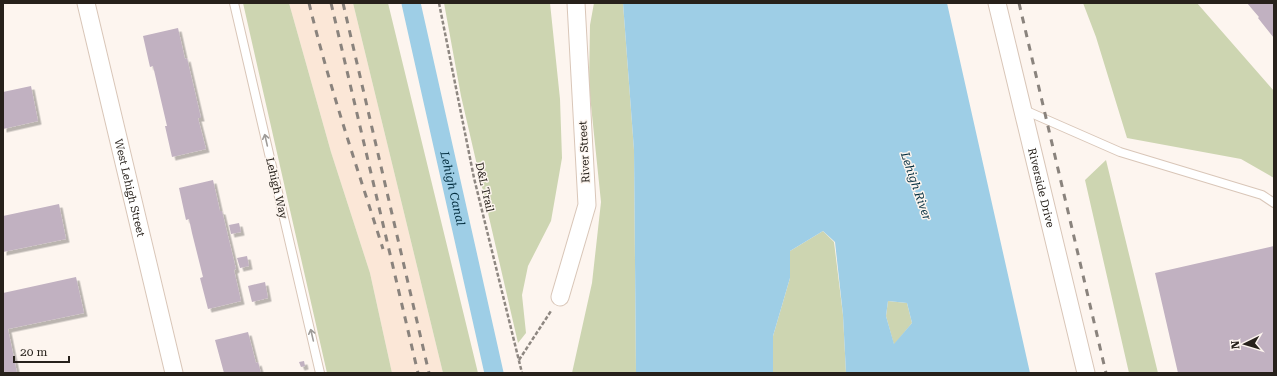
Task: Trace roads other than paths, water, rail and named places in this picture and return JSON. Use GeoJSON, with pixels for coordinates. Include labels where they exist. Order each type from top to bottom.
{"type":"FeatureCollection","features":[{"type":"Feature","properties":{"kind":"street","name":"West Lehigh Street"},"geometry":{"type":"LineString","coordinates":[[86,3],[174,373]]}},
{"type":"Feature","properties":{"kind":"street","name":"River Street"},"geometry":{"type":"LineString","coordinates":[[560,297],[587,205],[576,3]]}},
{"type":"Feature","properties":{"kind":"street","name":"Riverside Drive"},"geometry":{"type":"LineString","coordinates":[[997,3],[1021,108],[1086,373]]}},
{"type":"Feature","properties":{"kind":"lane","name":"Lehigh Way"},"geometry":{"type":"LineString","coordinates":[[234,3],[320,373]]}},
{"type":"Feature","properties":{"kind":"lane"},"geometry":{"type":"LineString","coordinates":[[1021,108],[1120,152],[1262,195],[1274,203]]}},
{"type":"Feature","properties":{"kind":"water","name":"Lehigh River"},"geometry":{"type":"Polygon","coordinates":[[[623,3],[947,3],[1030,373],[846,373],[843,315],[835,242],[823,231],[790,251],[790,278],[773,336],[773,373],[636,373],[634,150],[623,3]],[[888,301],[886,316],[894,344],[912,323],[907,303],[888,301]]]}},
{"type":"Feature","properties":{"kind":"waterway","name":"Lehigh Canal"},"geometry":{"type":"LineString","coordinates":[[411,3],[494,373]]}},
{"type":"Feature","properties":{"kind":"railway"},"geometry":{"type":"LineString","coordinates":[[309,3],[334,96],[383,249]]}},
{"type":"Feature","properties":{"kind":"railway"},"geometry":{"type":"LineString","coordinates":[[331,3],[418,373]]}},
{"type":"Feature","properties":{"kind":"railway"},"geometry":{"type":"LineString","coordinates":[[343,3],[429,373]]}},
{"type":"Feature","properties":{"kind":"railway"},"geometry":{"type":"LineString","coordinates":[[1019,3],[1106,373]]}}]}
